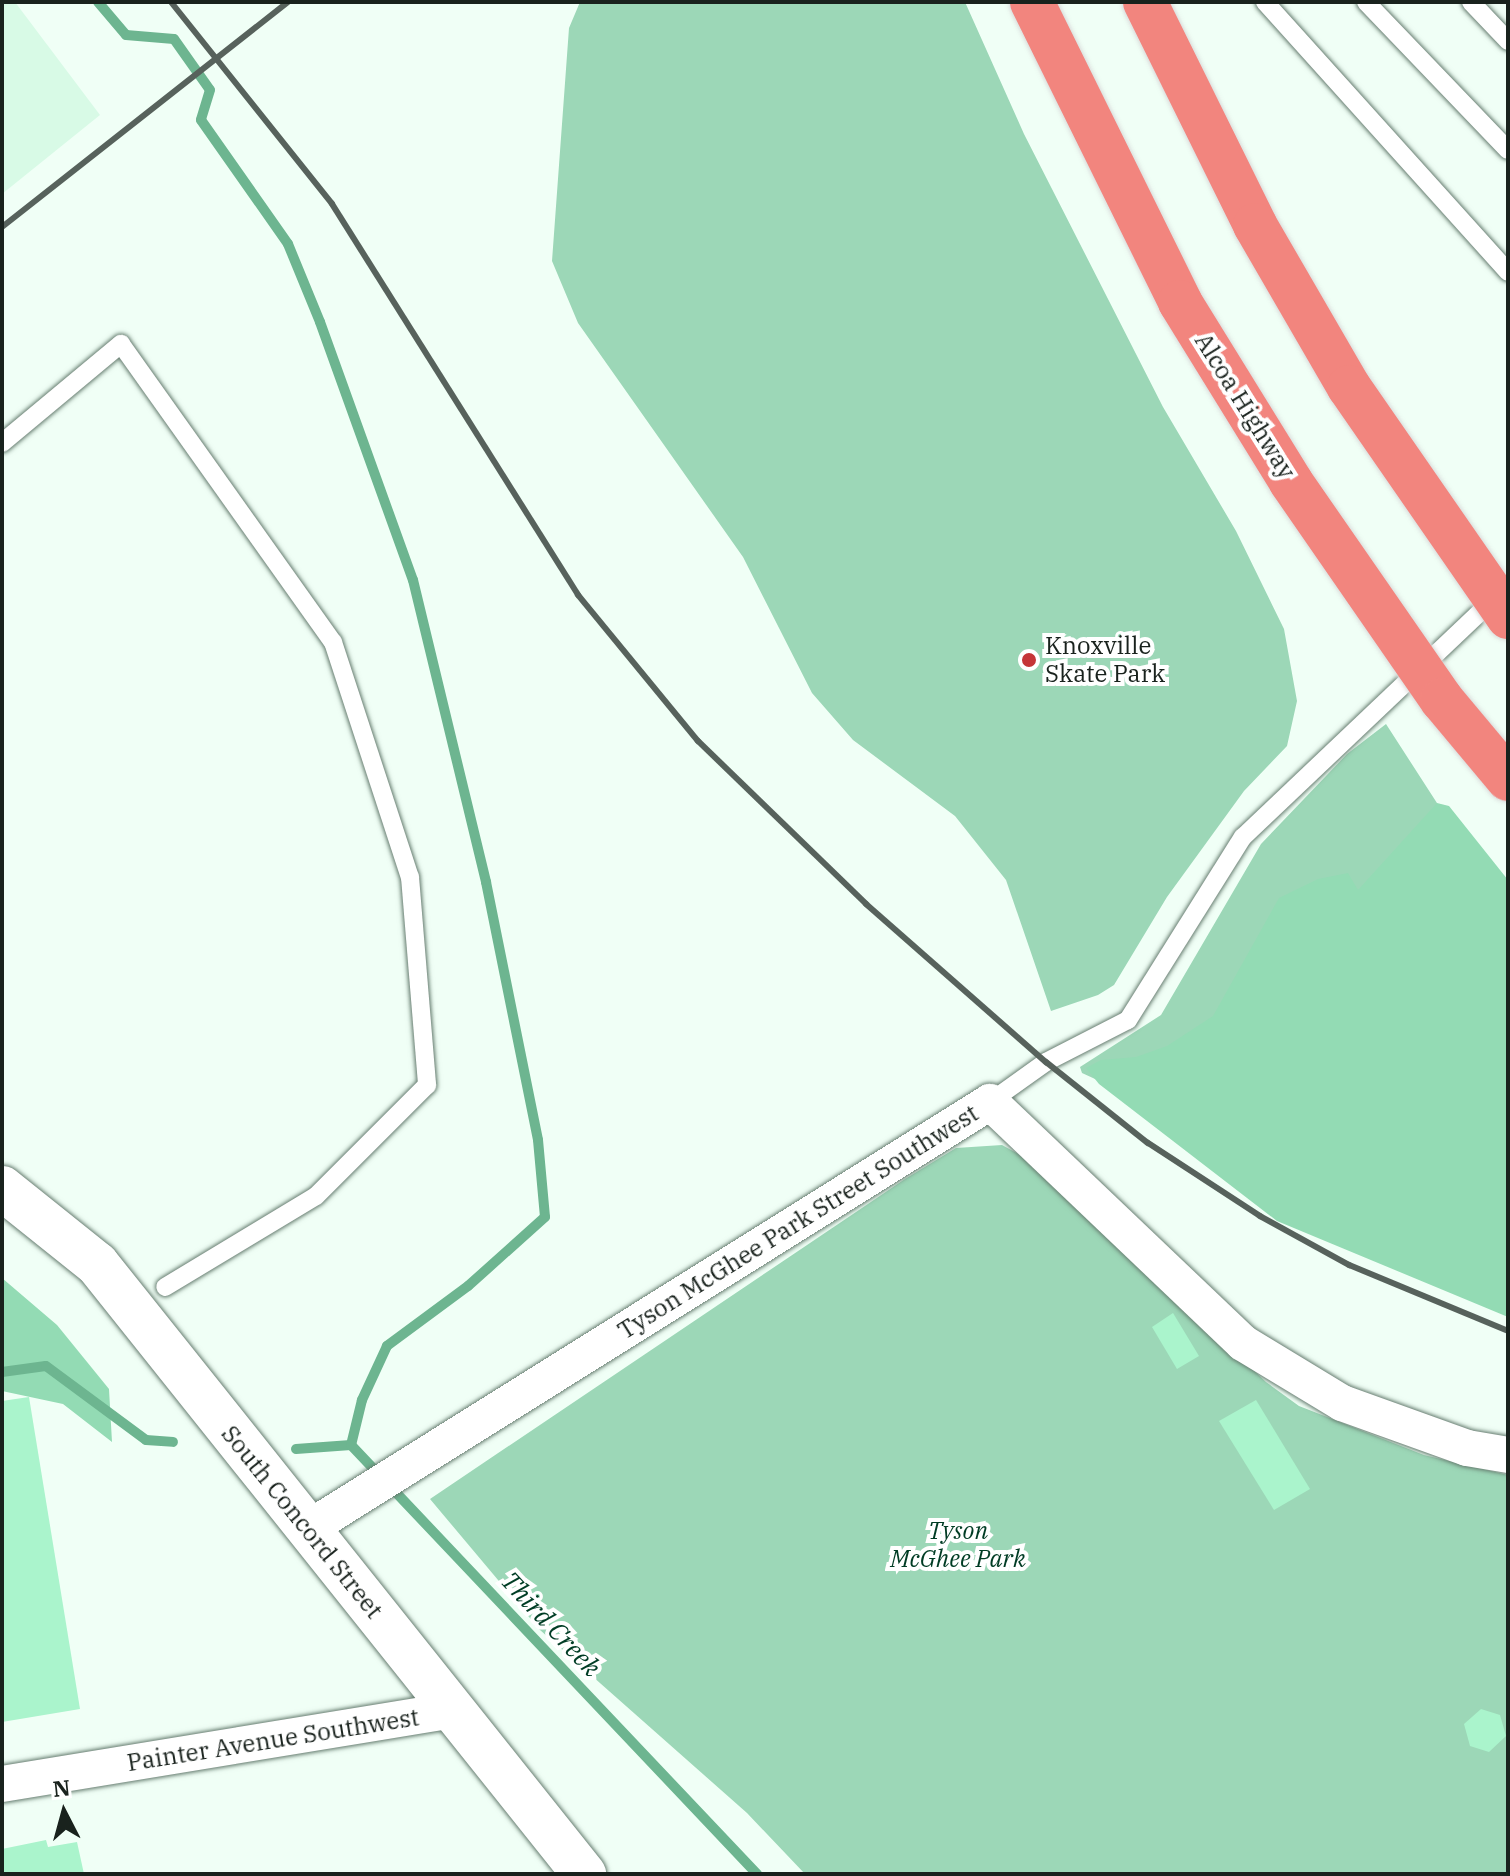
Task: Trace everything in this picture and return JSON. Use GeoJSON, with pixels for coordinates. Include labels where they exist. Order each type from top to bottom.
{"type":"FeatureCollection","features":[{"type":"Feature","properties":{"kind":"highway","name":"Alcoa Highway"},"geometry":{"type":"LineString","coordinates":[[1032,2],[1196,328],[1291,482],[1433,688],[1508,779]]}},
{"type":"Feature","properties":{"kind":"highway"},"geometry":{"type":"LineString","coordinates":[[1145,2],[1255,225],[1349,387],[1508,617]]}},
{"type":"Feature","properties":{"kind":"street","name":"Tyson McGhee Park Street Southwest"},"geometry":{"type":"LineString","coordinates":[[309,1528],[361,1500],[990,1102],[1243,1343],[1342,1403],[1467,1448],[1508,1455]]}},
{"type":"Feature","properties":{"kind":"street","name":"South Concord Street"},"geometry":{"type":"LineString","coordinates":[[2,1188],[97,1264],[309,1528],[449,1711],[584,1874]]}},
{"type":"Feature","properties":{"kind":"street","name":"Painter Avenue Southwest"},"geometry":{"type":"LineString","coordinates":[[2,1784],[449,1711]]}},
{"type":"Feature","properties":{"kind":"lane"},"geometry":{"type":"LineString","coordinates":[[1265,2],[1508,272]]}},
{"type":"Feature","properties":{"kind":"lane"},"geometry":{"type":"LineString","coordinates":[[1366,2],[1508,150]]}},
{"type":"Feature","properties":{"kind":"lane"},"geometry":{"type":"LineString","coordinates":[[1471,2],[1508,41]]}},
{"type":"Feature","properties":{"kind":"lane"},"geometry":{"type":"LineString","coordinates":[[2,443],[121,344],[333,642],[410,877],[427,1085],[316,1196],[165,1287]]}},
{"type":"Feature","properties":{"kind":"lane"},"geometry":{"type":"LineString","coordinates":[[990,1102],[1046,1062],[1128,1020],[1243,837],[1350,741],[1508,585]]}},
{"type":"Feature","properties":{"kind":"shaded area"},"geometry":{"type":"Polygon","coordinates":[[[2,2],[15,2],[100,115],[2,194],[2,2]]]}},
{"type":"Feature","properties":{"kind":"green space"},"geometry":{"type":"Polygon","coordinates":[[[580,2],[965,2],[1024,134],[1163,407],[1236,531],[1284,629],[1297,701],[1287,746],[1244,791],[1167,897],[1114,985],[1098,995],[1051,1011],[1006,880],[955,816],[853,740],[812,693],[743,557],[578,323],[552,261],[569,28],[580,2]]]}},
{"type":"Feature","properties":{"kind":"green space"},"geometry":{"type":"Polygon","coordinates":[[[1386,724],[1466,848],[1508,895],[1106,1084],[1082,1073],[1080,1067],[1161,1015],[1261,844],[1347,754],[1386,724]]]}},
{"type":"Feature","properties":{"kind":"green space"},"geometry":{"type":"Polygon","coordinates":[[[1437,803],[1449,806],[1508,880],[1508,1317],[1277,1221],[1099,1084],[1086,1068],[1101,1060],[1136,1057],[1167,1046],[1213,1016],[1279,898],[1318,879],[1348,873],[1358,890],[1437,803]]]}},
{"type":"Feature","properties":{"kind":"green space","name":"Tyson McGhee Park"},"geometry":{"type":"Polygon","coordinates":[[[1002,1145],[1037,1164],[1266,1382],[1299,1406],[1424,1455],[1508,1475],[1508,1874],[805,1874],[747,1813],[540,1630],[430,1499],[905,1179],[956,1148],[1002,1145]]]}},
{"type":"Feature","properties":{"kind":"green space"},"geometry":{"type":"Polygon","coordinates":[[[2,1278],[57,1325],[109,1389],[112,1442],[63,1404],[2,1391],[2,1278]]]}},
{"type":"Feature","properties":{"kind":"building"},"geometry":{"type":"Polygon","coordinates":[[[1173,1313],[1199,1356],[1177,1369],[1152,1327],[1173,1313]]]}},
{"type":"Feature","properties":{"kind":"building"},"geometry":{"type":"Polygon","coordinates":[[[29,1397],[80,1709],[2,1722],[2,1401],[29,1397]]]}},
{"type":"Feature","properties":{"kind":"building"},"geometry":{"type":"Polygon","coordinates":[[[1256,1400],[1310,1489],[1274,1510],[1219,1421],[1256,1400]]]}},
{"type":"Feature","properties":{"kind":"building"},"geometry":{"type":"Polygon","coordinates":[[[1481,1709],[1500,1715],[1506,1736],[1489,1752],[1470,1746],[1464,1724],[1481,1709]]]}},
{"type":"Feature","properties":{"kind":"building"},"geometry":{"type":"Polygon","coordinates":[[[46,1840],[48,1847],[77,1842],[84,1874],[2,1874],[2,1849],[46,1840]]]}},
{"type":"Feature","properties":{"kind":"waterway"},"geometry":{"type":"LineString","coordinates":[[98,2],[126,35],[174,39],[210,90],[201,120],[288,244],[320,322],[413,580],[486,882],[538,1140],[545,1217],[468,1286],[387,1346],[362,1400],[351,1445]]}},
{"type":"Feature","properties":{"kind":"waterway","name":"Third Creek"},"geometry":{"type":"LineString","coordinates":[[2,1372],[46,1366],[146,1440],[173,1442]]}},
{"type":"Feature","properties":{"kind":"waterway","name":"Third Creek"},"geometry":{"type":"LineString","coordinates":[[296,1449],[351,1445],[757,1874]]}},
{"type":"Feature","properties":{"kind":"railway"},"geometry":{"type":"LineString","coordinates":[[171,2],[332,204],[578,595],[698,741],[866,904],[1046,1062],[1148,1143],[1260,1216],[1349,1265],[1508,1331]]}},
{"type":"Feature","properties":{"kind":"railway"},"geometry":{"type":"LineString","coordinates":[[2,227],[288,2]]}},
{"type":"Feature","properties":{"kind":"place","name":"Knoxville Skate Park"},"geometry":{"type":"Point","coordinates":[1029,660]}}]}
